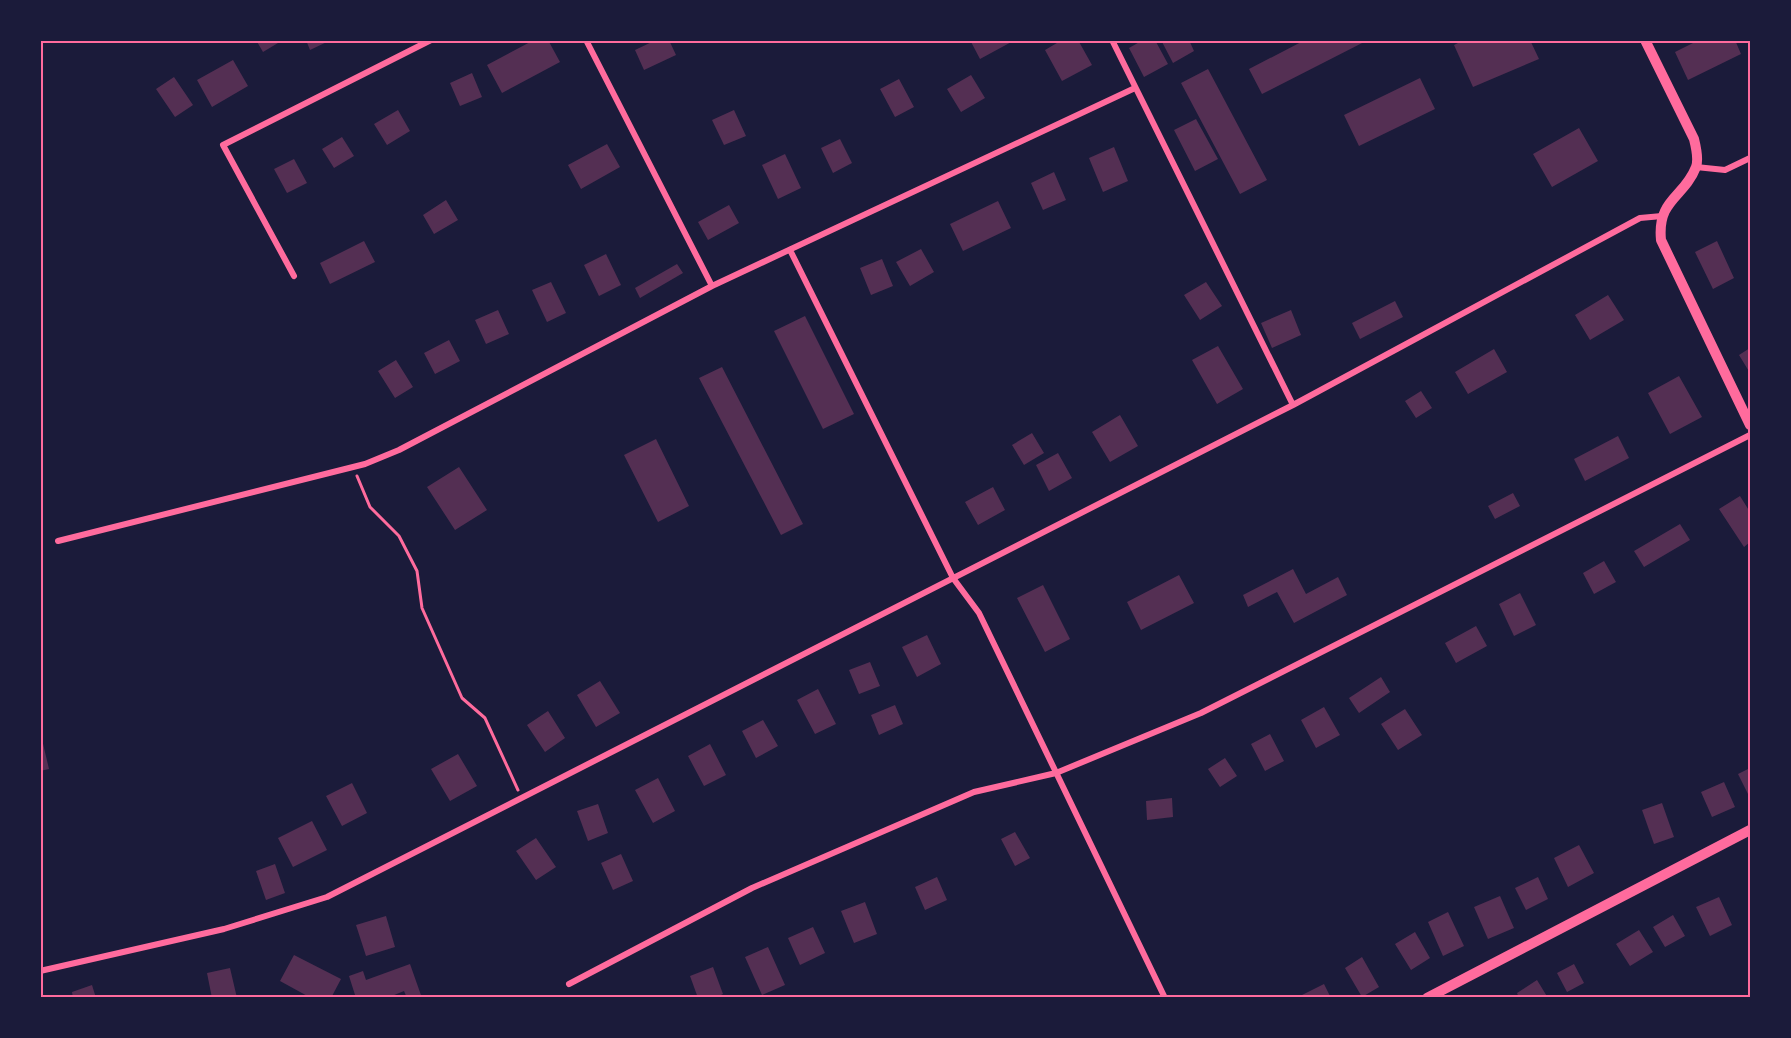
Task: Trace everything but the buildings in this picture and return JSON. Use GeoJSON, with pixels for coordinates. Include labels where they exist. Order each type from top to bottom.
{"type":"FeatureCollection","features":[{"type":"Feature","properties":{"kind":"street"},"geometry":{"type":"LineString","coordinates":[[294,276],[223,145],[431,40]]}},
{"type":"Feature","properties":{"kind":"street"},"geometry":{"type":"LineString","coordinates":[[586,40],[712,286]]}},
{"type":"Feature","properties":{"kind":"street"},"geometry":{"type":"LineString","coordinates":[[1112,40],[1293,405]]}},
{"type":"Feature","properties":{"kind":"street"},"geometry":{"type":"LineString","coordinates":[[1645,40],[1694,139],[1696,167],[1669,201],[1662,216],[1661,240],[1750,425]]}},
{"type":"Feature","properties":{"kind":"street"},"geometry":{"type":"LineString","coordinates":[[58,541],[353,466],[399,450],[712,286],[1135,88]]}},
{"type":"Feature","properties":{"kind":"street"},"geometry":{"type":"LineString","coordinates":[[1696,167],[1725,170],[1750,158]]}},
{"type":"Feature","properties":{"kind":"street"},"geometry":{"type":"LineString","coordinates":[[40,971],[224,929],[327,897],[522,800],[1293,405],[1640,218],[1662,216]]}},
{"type":"Feature","properties":{"kind":"street"},"geometry":{"type":"LineString","coordinates":[[790,249],[953,578],[979,614],[1165,998]]}},
{"type":"Feature","properties":{"kind":"street"},"geometry":{"type":"LineString","coordinates":[[569,984],[752,888],[974,792],[1056,773],[1201,713],[1750,435]]}},
{"type":"Feature","properties":{"kind":"street"},"geometry":{"type":"LineString","coordinates":[[1426,998],[1750,830]]}},
{"type":"Feature","properties":{"kind":"path"},"geometry":{"type":"LineString","coordinates":[[353,466],[370,507],[399,536],[417,571],[422,608],[462,698],[485,718],[522,800]]}}]}
